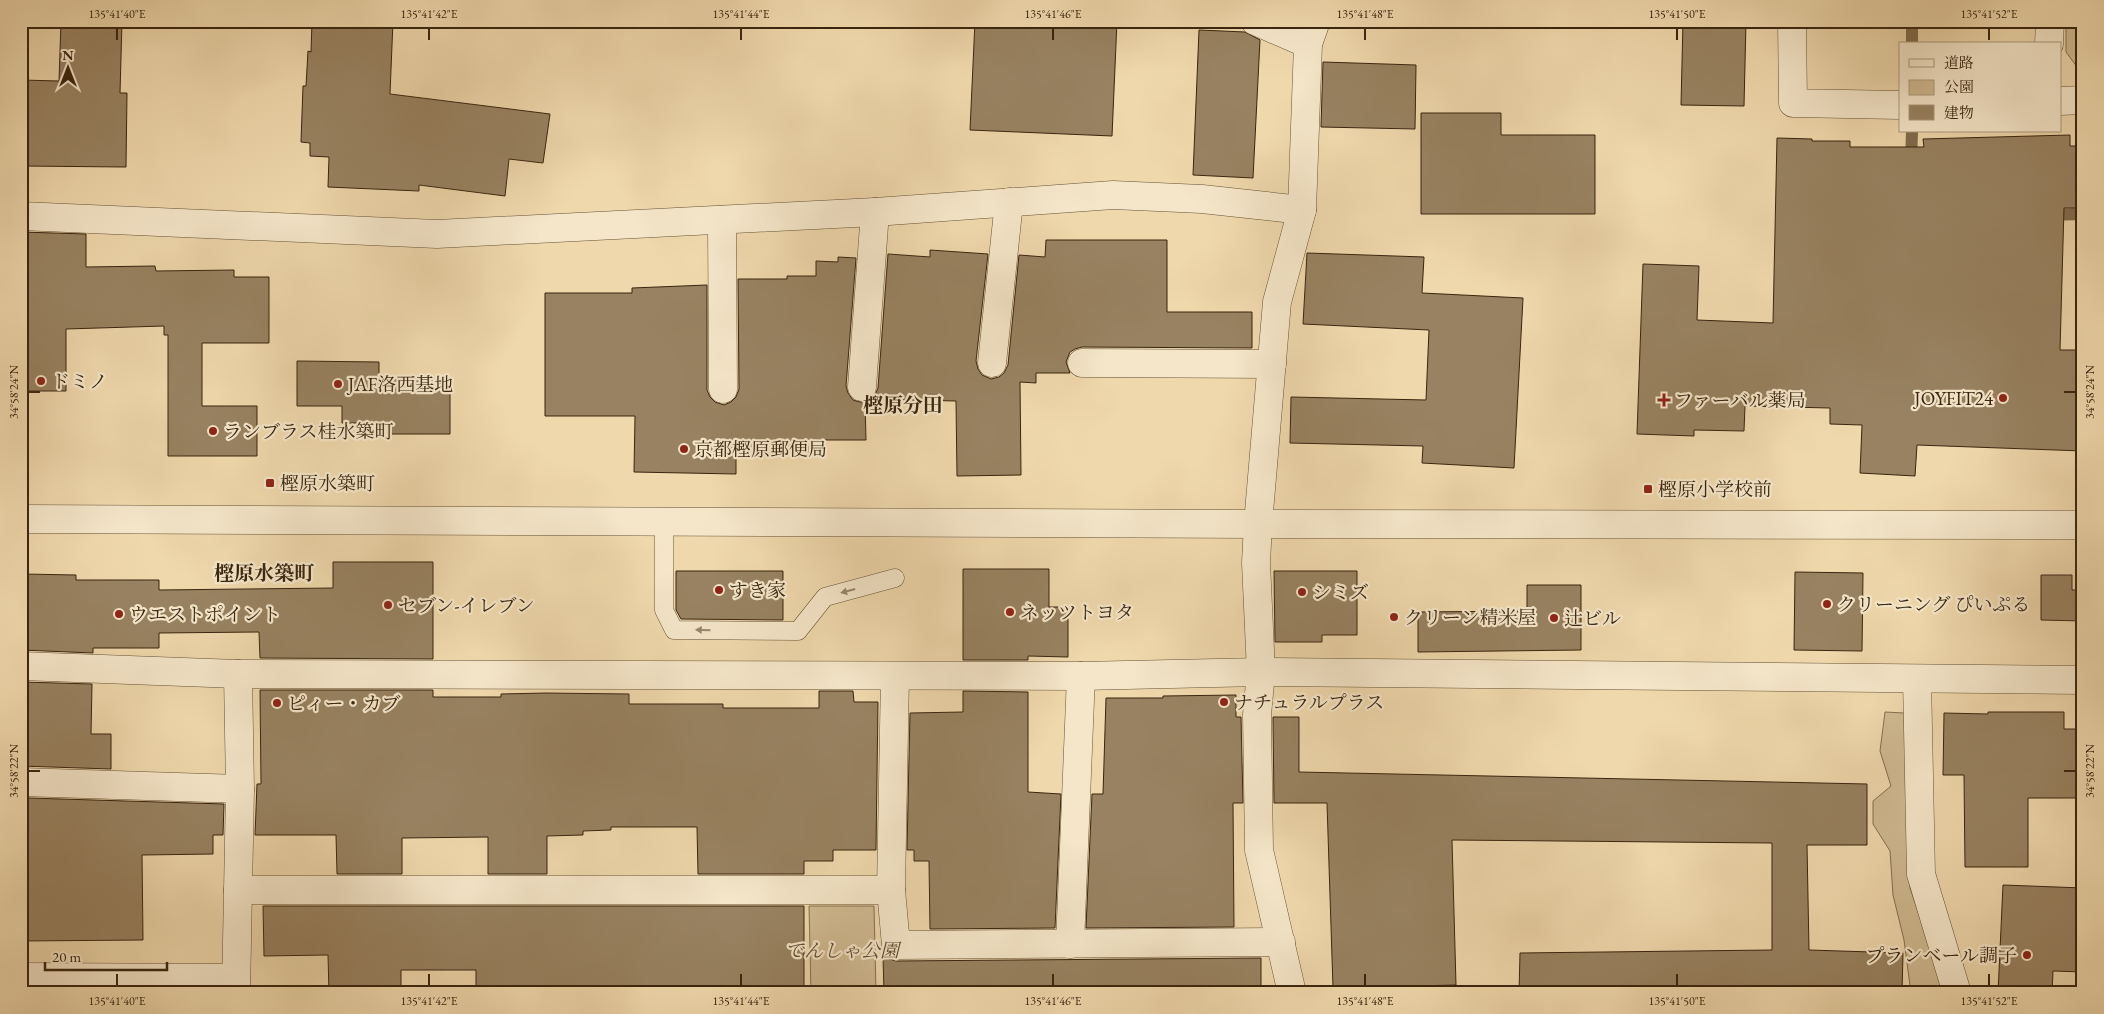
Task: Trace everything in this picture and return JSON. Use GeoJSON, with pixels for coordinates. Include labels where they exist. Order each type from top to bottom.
{"type":"FeatureCollection","features":[{"type":"Feature","properties":{"kind":"street"},"geometry":{"type":"LineString","coordinates":[[1255,21],[1312,33],[1302,210],[1278,302],[1256,563],[1261,672],[1257,715],[1259,850],[1292,993]]}},
{"type":"Feature","properties":{"kind":"street"},"geometry":{"type":"LineString","coordinates":[[1792,21],[1793,103],[1899,105]]}},
{"type":"Feature","properties":{"kind":"street"},"geometry":{"type":"LineString","coordinates":[[2049,42],[2050,21]]}},
{"type":"Feature","properties":{"kind":"street"},"geometry":{"type":"LineString","coordinates":[[2062,101],[2083,100]]}},
{"type":"Feature","properties":{"kind":"street"},"geometry":{"type":"LineString","coordinates":[[21,216],[437,234],[875,212],[1114,195],[1202,200],[1302,210]]}},
{"type":"Feature","properties":{"kind":"street"},"geometry":{"type":"LineString","coordinates":[[992,363],[1009,202]]}},
{"type":"Feature","properties":{"kind":"street"},"geometry":{"type":"LineString","coordinates":[[862,387],[875,212]]}},
{"type":"Feature","properties":{"kind":"street"},"geometry":{"type":"LineString","coordinates":[[722,220],[723,389]]}},
{"type":"Feature","properties":{"kind":"street"},"geometry":{"type":"LineString","coordinates":[[1082,362],[1272,364]]}},
{"type":"Feature","properties":{"kind":"street"},"geometry":{"type":"LineString","coordinates":[[21,519],[2083,525]]}},
{"type":"Feature","properties":{"kind":"street"},"geometry":{"type":"LineString","coordinates":[[21,666],[238,674],[1082,676],[1261,672],[2083,680]]}},
{"type":"Feature","properties":{"kind":"street"},"geometry":{"type":"LineString","coordinates":[[21,977],[236,985],[240,789],[238,674]]}},
{"type":"Feature","properties":{"kind":"street"},"geometry":{"type":"LineString","coordinates":[[895,676],[891,890],[896,945],[1281,942]]}},
{"type":"Feature","properties":{"kind":"street"},"geometry":{"type":"LineString","coordinates":[[1070,944],[1082,676]]}},
{"type":"Feature","properties":{"kind":"street"},"geometry":{"type":"LineString","coordinates":[[1917,679],[1920,874],[1957,993]]}},
{"type":"Feature","properties":{"kind":"street"},"geometry":{"type":"LineString","coordinates":[[21,782],[240,789]]}},
{"type":"Feature","properties":{"kind":"street"},"geometry":{"type":"LineString","coordinates":[[238,890],[891,890]]}},
{"type":"Feature","properties":{"kind":"lane"},"geometry":{"type":"LineString","coordinates":[[664,521],[664,610],[674,630],[798,631],[825,596],[895,578]]}},
{"type":"Feature","properties":{"kind":"green space"},"geometry":{"type":"Polygon","coordinates":[[[2066,21],[2083,21],[2083,75],[2066,52],[2066,21]]]}},
{"type":"Feature","properties":{"kind":"green space"},"geometry":{"type":"Polygon","coordinates":[[[1885,712],[1904,713],[1910,888],[1946,993],[1911,993],[1904,940],[1893,895],[1890,851],[1873,824],[1873,801],[1891,786],[1880,751],[1885,712]]]}},
{"type":"Feature","properties":{"kind":"green space","name":"でんしゃ公園"},"geometry":{"type":"Polygon","coordinates":[[[809,906],[874,906],[876,993],[811,993],[809,906]]]}},
{"type":"Feature","properties":{"kind":"building"},"geometry":{"type":"Polygon","coordinates":[[[61,21],[122,21],[120,93],[127,93],[126,167],[21,166],[21,80],[59,81],[61,21]]]}},
{"type":"Feature","properties":{"kind":"building"},"geometry":{"type":"Polygon","coordinates":[[[312,21],[393,21],[390,94],[550,114],[543,163],[509,159],[505,196],[419,185],[419,191],[328,187],[329,157],[310,156],[310,143],[301,142],[303,86],[306,86],[308,51],[311,52],[312,21]]]}},
{"type":"Feature","properties":{"kind":"building"},"geometry":{"type":"Polygon","coordinates":[[[975,21],[1117,21],[1112,136],[970,130],[975,21]]]}},
{"type":"Feature","properties":{"kind":"building"},"geometry":{"type":"Polygon","coordinates":[[[1683,21],[1746,21],[1744,106],[1681,105],[1683,21]]]}},
{"type":"Feature","properties":{"kind":"building"},"geometry":{"type":"Polygon","coordinates":[[[1199,30],[1245,32],[1260,40],[1253,178],[1193,175],[1199,30]]]}},
{"type":"Feature","properties":{"kind":"building"},"geometry":{"type":"Polygon","coordinates":[[[1323,62],[1416,65],[1415,129],[1321,127],[1323,62]]]}},
{"type":"Feature","properties":{"kind":"building"},"geometry":{"type":"Polygon","coordinates":[[[1421,113],[1501,113],[1501,135],[1595,135],[1595,214],[1421,214],[1421,113]]]}},
{"type":"Feature","properties":{"kind":"building"},"geometry":{"type":"Polygon","coordinates":[[[2070,135],[2070,146],[2083,146],[2083,191],[2081,191],[2082,208],[2064,208],[2060,350],[2083,350],[2083,451],[1917,445],[1915,476],[1860,473],[1862,425],[1830,424],[1830,408],[1745,406],[1744,431],[1694,430],[1694,436],[1637,434],[1643,264],[1699,266],[1697,320],[1773,323],[1777,138],[1812,139],[1812,141],[1850,141],[1850,147],[1924,147],[1923,139],[2070,135]]]}},
{"type":"Feature","properties":{"kind":"building"},"geometry":{"type":"Polygon","coordinates":[[[21,232],[86,234],[86,267],[155,266],[156,271],[234,270],[234,277],[269,277],[269,343],[202,343],[202,406],[257,406],[257,456],[168,456],[168,335],[164,335],[164,326],[66,329],[66,391],[21,391],[21,232]]]}},
{"type":"Feature","properties":{"kind":"building"},"geometry":{"type":"Polygon","coordinates":[[[1046,240],[1167,240],[1167,312],[1252,312],[1252,348],[1082,347],[1075,349],[1070,352],[1066,362],[1070,373],[1036,373],[1036,383],[1020,382],[1021,475],[957,476],[956,401],[871,399],[878,388],[888,254],[930,257],[930,250],[988,254],[976,361],[982,375],[991,379],[999,377],[1004,373],[1008,365],[1019,255],[1045,257],[1046,240]]]}},
{"type":"Feature","properties":{"kind":"building"},"geometry":{"type":"Polygon","coordinates":[[[1307,253],[1424,257],[1422,293],[1523,298],[1514,468],[1422,463],[1423,446],[1290,443],[1291,397],[1426,400],[1429,330],[1303,324],[1307,253]]]}},
{"type":"Feature","properties":{"kind":"building"},"geometry":{"type":"Polygon","coordinates":[[[838,257],[856,258],[846,386],[853,400],[865,402],[866,440],[817,440],[817,452],[736,452],[736,474],[634,472],[635,416],[545,416],[545,293],[632,293],[632,288],[707,285],[707,390],[715,402],[724,405],[736,397],[739,389],[738,279],[787,279],[787,276],[816,276],[816,261],[838,262],[838,257]]]}},
{"type":"Feature","properties":{"kind":"building"},"geometry":{"type":"Polygon","coordinates":[[[297,361],[379,362],[379,379],[450,379],[450,434],[391,434],[391,423],[342,423],[342,406],[297,406],[297,361]]]}},
{"type":"Feature","properties":{"kind":"building"},"geometry":{"type":"Polygon","coordinates":[[[333,562],[433,562],[433,659],[260,658],[259,632],[159,633],[159,648],[93,648],[93,653],[22,650],[23,574],[76,575],[76,580],[159,580],[159,590],[333,588],[333,562]]]}},
{"type":"Feature","properties":{"kind":"building"},"geometry":{"type":"Polygon","coordinates":[[[963,569],[1049,569],[1049,607],[1068,607],[1068,657],[1028,656],[1028,660],[963,660],[963,569]]]}},
{"type":"Feature","properties":{"kind":"building"},"geometry":{"type":"Polygon","coordinates":[[[676,571],[783,571],[783,620],[681,619],[676,610],[676,571]]]}},
{"type":"Feature","properties":{"kind":"building"},"geometry":{"type":"Polygon","coordinates":[[[1274,571],[1357,571],[1357,635],[1322,635],[1322,642],[1275,642],[1274,571]]]}},
{"type":"Feature","properties":{"kind":"building"},"geometry":{"type":"Polygon","coordinates":[[[1795,572],[1863,573],[1862,651],[1794,650],[1795,572]]]}},
{"type":"Feature","properties":{"kind":"building"},"geometry":{"type":"Polygon","coordinates":[[[2041,575],[2072,575],[2072,590],[2083,590],[2083,621],[2041,620],[2041,575]]]}},
{"type":"Feature","properties":{"kind":"building"},"geometry":{"type":"Polygon","coordinates":[[[1527,585],[1581,585],[1581,650],[1418,652],[1418,612],[1527,611],[1527,585]]]}},
{"type":"Feature","properties":{"kind":"building"},"geometry":{"type":"Polygon","coordinates":[[[21,682],[92,684],[91,734],[111,734],[111,769],[21,766],[21,682]]]}},
{"type":"Feature","properties":{"kind":"building"},"geometry":{"type":"Polygon","coordinates":[[[260,690],[433,690],[433,697],[501,697],[501,694],[546,693],[629,694],[629,704],[723,704],[723,708],[819,708],[819,691],[853,691],[854,702],[878,702],[876,850],[833,850],[833,861],[804,861],[804,874],[698,874],[697,827],[611,827],[611,830],[583,831],[583,835],[547,836],[547,874],[488,874],[488,837],[402,838],[402,874],[337,874],[336,835],[255,835],[257,784],[261,784],[260,690]]]}},
{"type":"Feature","properties":{"kind":"building"},"geometry":{"type":"Polygon","coordinates":[[[963,691],[1028,692],[1028,792],[1061,794],[1055,928],[930,929],[929,861],[914,861],[914,850],[907,850],[910,713],[963,712],[963,691]]]}},
{"type":"Feature","properties":{"kind":"building"},"geometry":{"type":"Polygon","coordinates":[[[1236,695],[1236,717],[1241,717],[1243,803],[1233,803],[1234,927],[1086,928],[1092,794],[1103,794],[1106,698],[1236,695]]]}},
{"type":"Feature","properties":{"kind":"building"},"geometry":{"type":"Polygon","coordinates":[[[1988,712],[2064,712],[2064,729],[2077,729],[2077,798],[2028,798],[2028,867],[1965,867],[1964,775],[1943,775],[1944,713],[1988,714],[1988,712]]]}},
{"type":"Feature","properties":{"kind":"building"},"geometry":{"type":"Polygon","coordinates":[[[1273,717],[1299,717],[1299,772],[1867,784],[1867,845],[1807,845],[1809,950],[1903,953],[1902,993],[1519,993],[1520,953],[1772,950],[1772,843],[1452,840],[1456,985],[1333,988],[1327,803],[1274,803],[1273,717]]]}},
{"type":"Feature","properties":{"kind":"building"},"geometry":{"type":"Polygon","coordinates":[[[28,798],[224,804],[223,835],[213,835],[213,854],[142,855],[143,940],[21,941],[21,876],[28,876],[28,798]]]}},
{"type":"Feature","properties":{"kind":"building"},"geometry":{"type":"Polygon","coordinates":[[[2003,885],[2083,888],[2083,972],[2053,971],[2052,993],[1998,993],[2003,885]]]}},
{"type":"Feature","properties":{"kind":"building"},"geometry":{"type":"Polygon","coordinates":[[[263,906],[804,906],[804,993],[476,993],[476,970],[401,970],[401,993],[329,993],[328,955],[264,956],[263,906]]]}},
{"type":"Feature","properties":{"kind":"building"},"geometry":{"type":"Polygon","coordinates":[[[883,957],[896,961],[1261,958],[1261,993],[884,993],[883,957]]]}},
{"type":"Feature","properties":{"kind":"waterway"},"geometry":{"type":"LineString","coordinates":[[1912,21],[1912,42]]}},
{"type":"Feature","properties":{"kind":"waterway"},"geometry":{"type":"LineString","coordinates":[[1911,164],[1912,132]]}},
{"type":"Feature","properties":{"kind":"waterway"},"geometry":{"type":"LineString","coordinates":[[2047,215],[2083,214]]}},
{"type":"Feature","properties":{"kind":"place","name":"ドミノ"},"geometry":{"type":"Point","coordinates":[41,381]}},
{"type":"Feature","properties":{"kind":"place","name":"JAF洛西基地"},"geometry":{"type":"Point","coordinates":[338,384]}},
{"type":"Feature","properties":{"kind":"place","name":"JOYFIT24"},"geometry":{"type":"Point","coordinates":[2003,398]}},
{"type":"Feature","properties":{"kind":"place","name":"ファーバル薬局"},"geometry":{"type":"Point","coordinates":[1664,400]}},
{"type":"Feature","properties":{"kind":"place","name":"ランブラス桂水築町"},"geometry":{"type":"Point","coordinates":[213,431]}},
{"type":"Feature","properties":{"kind":"place","name":"京都樫原郵便局"},"geometry":{"type":"Point","coordinates":[684,449]}},
{"type":"Feature","properties":{"kind":"place","name":"樫原水築町"},"geometry":{"type":"Point","coordinates":[270,483]}},
{"type":"Feature","properties":{"kind":"place","name":"樫原小学校前"},"geometry":{"type":"Point","coordinates":[1648,489]}},
{"type":"Feature","properties":{"kind":"place","name":"すき家"},"geometry":{"type":"Point","coordinates":[719,590]}},
{"type":"Feature","properties":{"kind":"place","name":"シミズ"},"geometry":{"type":"Point","coordinates":[1302,592]}},
{"type":"Feature","properties":{"kind":"place","name":"クリーニング ぴいぷる"},"geometry":{"type":"Point","coordinates":[1827,604]}},
{"type":"Feature","properties":{"kind":"place","name":"セブン-イレブン"},"geometry":{"type":"Point","coordinates":[388,605]}},
{"type":"Feature","properties":{"kind":"place","name":"ネッツトヨタ"},"geometry":{"type":"Point","coordinates":[1010,612]}},
{"type":"Feature","properties":{"kind":"place","name":"ウエストポイント"},"geometry":{"type":"Point","coordinates":[119,614]}},
{"type":"Feature","properties":{"kind":"place","name":"クリーン精米屋"},"geometry":{"type":"Point","coordinates":[1394,617]}},
{"type":"Feature","properties":{"kind":"place","name":"辻ビル"},"geometry":{"type":"Point","coordinates":[1554,618]}},
{"type":"Feature","properties":{"kind":"place","name":"ナチュラルプラス"},"geometry":{"type":"Point","coordinates":[1224,702]}},
{"type":"Feature","properties":{"kind":"place","name":"ピィー・カブ"},"geometry":{"type":"Point","coordinates":[277,703]}},
{"type":"Feature","properties":{"kind":"place","name":"プランベール調子"},"geometry":{"type":"Point","coordinates":[2027,955]}},
{"type":"Feature","properties":{"kind":"district","name":"樫原分田"},"geometry":{"type":"Point","coordinates":[903,405]}},
{"type":"Feature","properties":{"kind":"district","name":"樫原水築町"},"geometry":{"type":"Point","coordinates":[264,573]}}]}
